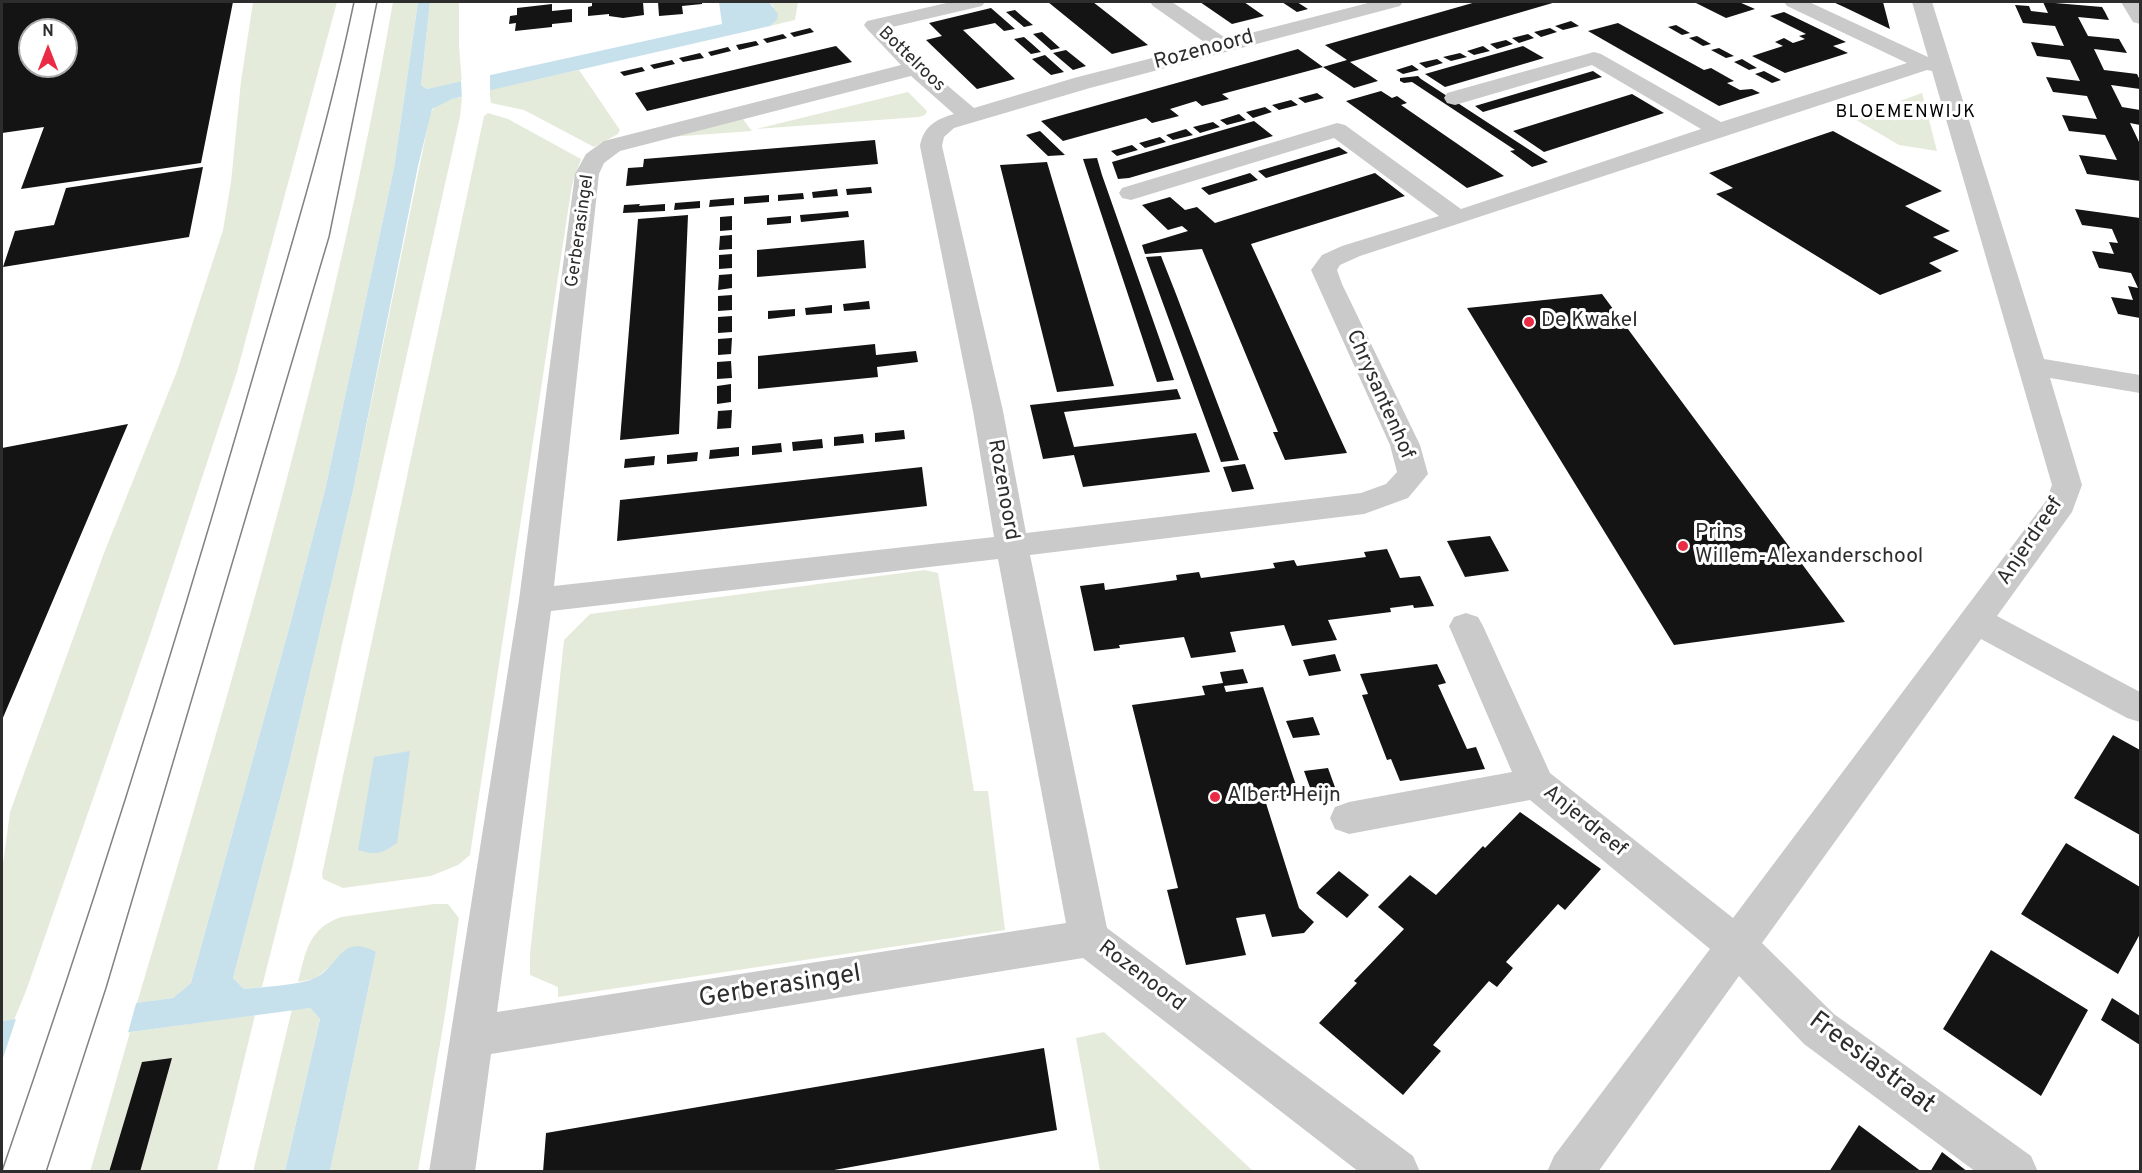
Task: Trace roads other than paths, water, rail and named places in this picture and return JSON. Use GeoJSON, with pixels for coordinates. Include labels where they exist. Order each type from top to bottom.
{"type":"FeatureCollection","features":[{"type":"Feature","properties":{"kind":"street","name":"Bottelroos"},"geometry":{"type":"LineString","coordinates":[[970,116],[915,68],[874,25],[975,2]]}},
{"type":"Feature","properties":{"kind":"street"},"geometry":{"type":"LineString","coordinates":[[1160,2],[1223,46]]}},
{"type":"Feature","properties":{"kind":"street","name":"Rozenoord"},"geometry":{"type":"LineString","coordinates":[[1393,2],[1082,83],[946,123],[933,135],[931,146],[942,191],[959,288],[988,411],[1012,546],[1089,938],[1397,1172]]}},
{"type":"Feature","properties":{"kind":"street"},"geometry":{"type":"LineString","coordinates":[[1794,2],[1934,65]]}},
{"type":"Feature","properties":{"kind":"street","name":"Anjerdreef"},"geometry":{"type":"LineString","coordinates":[[1570,1172],[1977,621],[2061,504],[2067,485],[2032,366],[1934,65],[1922,2]]}},
{"type":"Feature","properties":{"kind":"street"},"geometry":{"type":"LineString","coordinates":[[2131,2],[2140,18]]}},
{"type":"Feature","properties":{"kind":"street"},"geometry":{"type":"LineString","coordinates":[[1455,98],[1594,58],[1719,130]]}},
{"type":"Feature","properties":{"kind":"street","name":"Chrysantenhof"},"geometry":{"type":"LineString","coordinates":[[1012,546],[1364,503],[1397,491],[1413,474],[1405,445],[1324,270],[1331,260],[1351,251],[1458,218],[1719,130],[1934,65]]}},
{"type":"Feature","properties":{"kind":"street","name":"Gerberasingel"},"geometry":{"type":"LineString","coordinates":[[452,1172],[536,600],[587,174],[591,162],[612,146],[915,68]]}},
{"type":"Feature","properties":{"kind":"street"},"geometry":{"type":"LineString","coordinates":[[1131,193],[1337,130],[1458,218]]}},
{"type":"Feature","properties":{"kind":"street"},"geometry":{"type":"LineString","coordinates":[[2032,366],[2140,384]]}},
{"type":"Feature","properties":{"kind":"street"},"geometry":{"type":"LineString","coordinates":[[536,600],[1012,546]]}},
{"type":"Feature","properties":{"kind":"street"},"geometry":{"type":"LineString","coordinates":[[1977,621],[2140,708]]}},
{"type":"Feature","properties":{"kind":"street","name":"Anjerdreef"},"geometry":{"type":"LineString","coordinates":[[1466,626],[1536,783],[1737,946]]}},
{"type":"Feature","properties":{"kind":"street"},"geometry":{"type":"LineString","coordinates":[[1349,818],[1536,783]]}},
{"type":"Feature","properties":{"kind":"street","name":"Gerberasingel"},"geometry":{"type":"LineString","coordinates":[[471,1037],[1089,938]]}},
{"type":"Feature","properties":{"kind":"street","name":"Freesiastraat"},"geometry":{"type":"LineString","coordinates":[[1737,946],[1819,1029],[2015,1172]]}},
{"type":"Feature","properties":{"kind":"water"},"geometry":{"type":"Polygon","coordinates":[[[418,2],[430,2],[421,85],[427,89],[722,24],[719,2],[769,2],[778,14],[777,20],[770,26],[452,99],[432,109],[418,166],[354,486],[289,764],[233,978],[244,989],[301,982],[323,973],[347,949],[355,946],[376,952],[330,1171],[285,1171],[320,1019],[310,1008],[130,1032],[2,1058],[2,1021],[173,998],[191,983],[325,490],[394,168],[418,2]]]}},
{"type":"Feature","properties":{"kind":"water"},"geometry":{"type":"Polygon","coordinates":[[[410,751],[397,843],[379,852],[370,853],[358,850],[374,757],[410,751]]]}},
{"type":"Feature","properties":{"kind":"tram line"},"geometry":{"type":"LineString","coordinates":[[2,1171],[97,887],[215,507],[302,207],[343,54],[354,2]]}},
{"type":"Feature","properties":{"kind":"tram line"},"geometry":{"type":"LineString","coordinates":[[46,1172],[106,988],[329,237],[377,2]]}},
{"type":"Feature","properties":{"kind":"place","name":"De Kwakel"},"geometry":{"type":"Point","coordinates":[1529,322]}},
{"type":"Feature","properties":{"kind":"place","name":"Prins Willem-Alexanderschool"},"geometry":{"type":"Point","coordinates":[1683,546]}},
{"type":"Feature","properties":{"kind":"place","name":"Albert Heijn"},"geometry":{"type":"Point","coordinates":[1215,797]}},
{"type":"Feature","properties":{"kind":"district","name":"BLOEMENWIJK"},"geometry":{"type":"Point","coordinates":[1906,113]}}]}
